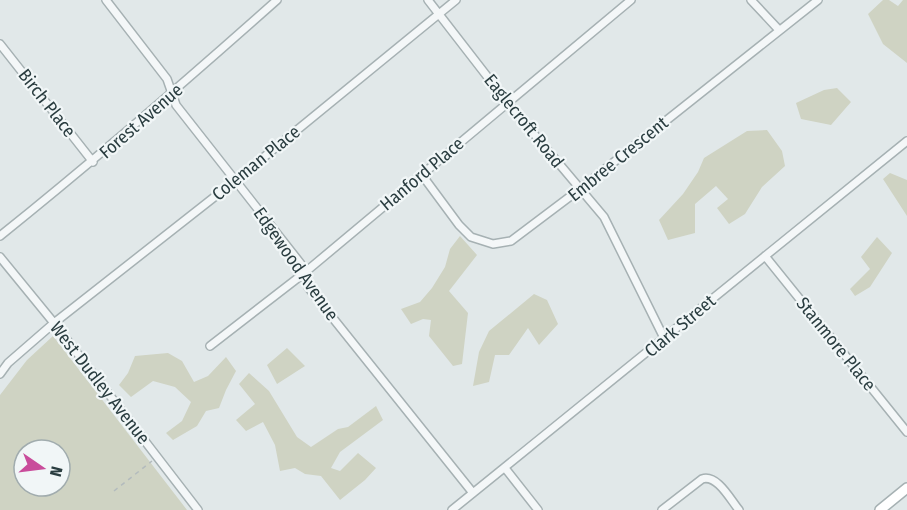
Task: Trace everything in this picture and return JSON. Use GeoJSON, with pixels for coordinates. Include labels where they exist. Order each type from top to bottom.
{"type":"FeatureCollection","features":[{"type":"Feature","properties":{"kind":"street","name":"Edgewood Avenue"},"geometry":{"type":"LineString","coordinates":[[106,0],[167,78],[177,105],[301,264],[308,287],[473,493]]}},
{"type":"Feature","properties":{"kind":"street","name":"Forest Avenue"},"geometry":{"type":"LineString","coordinates":[[0,236],[93,162],[277,0]]}},
{"type":"Feature","properties":{"kind":"street","name":"Eaglecroft Road"},"geometry":{"type":"LineString","coordinates":[[428,0],[507,102],[604,217],[665,340]]}},
{"type":"Feature","properties":{"kind":"street","name":"Coleman Place"},"geometry":{"type":"LineString","coordinates":[[0,374],[8,363],[54,323],[236,180],[456,0]]}},
{"type":"Feature","properties":{"kind":"street","name":"Hanford Place"},"geometry":{"type":"LineString","coordinates":[[210,346],[303,274],[631,0]]}},
{"type":"Feature","properties":{"kind":"street"},"geometry":{"type":"LineString","coordinates":[[751,0],[779,30]]}},
{"type":"Feature","properties":{"kind":"street","name":"Embree Crescent"},"geometry":{"type":"LineString","coordinates":[[422,175],[464,231],[479,241],[502,243],[519,236],[818,0]]}},
{"type":"Feature","properties":{"kind":"street","name":"Birch Place"},"geometry":{"type":"LineString","coordinates":[[0,44],[93,162]]}},
{"type":"Feature","properties":{"kind":"street","name":"Clark Street"},"geometry":{"type":"LineString","coordinates":[[452,510],[665,340],[907,141]]}},
{"type":"Feature","properties":{"kind":"street","name":"Stanmore Place"},"geometry":{"type":"LineString","coordinates":[[765,256],[907,432]]}},
{"type":"Feature","properties":{"kind":"street","name":"West Dudley Avenue"},"geometry":{"type":"LineString","coordinates":[[0,257],[54,323],[198,510]]}},
{"type":"Feature","properties":{"kind":"street"},"geometry":{"type":"LineString","coordinates":[[505,468],[538,510]]}},
{"type":"Feature","properties":{"kind":"street"},"geometry":{"type":"LineString","coordinates":[[662,510],[702,478],[708,477],[714,480],[738,510]]}},
{"type":"Feature","properties":{"kind":"street"},"geometry":{"type":"LineString","coordinates":[[880,510],[907,488]]}},
{"type":"Feature","properties":{"kind":"path"},"geometry":{"type":"LineString","coordinates":[[114,491],[157,457]]}},
{"type":"Feature","properties":{"kind":"green space"},"geometry":{"type":"Polygon","coordinates":[[[883,0],[889,0],[898,6],[903,0],[907,0],[907,63],[883,44],[868,14],[883,0]]]}},
{"type":"Feature","properties":{"kind":"green space"},"geometry":{"type":"Polygon","coordinates":[[[837,88],[851,102],[831,125],[801,119],[796,103],[824,90],[837,88]]]}},
{"type":"Feature","properties":{"kind":"green space"},"geometry":{"type":"Polygon","coordinates":[[[767,130],[782,151],[785,166],[762,187],[745,214],[729,224],[717,208],[728,199],[716,186],[695,204],[695,233],[668,240],[659,220],[683,194],[698,172],[704,158],[747,131],[767,130]]]}},
{"type":"Feature","properties":{"kind":"green space"},"geometry":{"type":"Polygon","coordinates":[[[890,173],[907,180],[907,216],[883,179],[890,173]]]}},
{"type":"Feature","properties":{"kind":"green space"},"geometry":{"type":"Polygon","coordinates":[[[460,236],[477,255],[449,291],[468,313],[462,364],[453,366],[429,336],[431,320],[423,319],[411,324],[401,309],[420,302],[432,288],[445,267],[450,249],[460,236]]]}},
{"type":"Feature","properties":{"kind":"green space"},"geometry":{"type":"Polygon","coordinates":[[[877,237],[892,253],[870,287],[855,296],[850,289],[870,269],[861,257],[877,237]]]}},
{"type":"Feature","properties":{"kind":"green space"},"geometry":{"type":"Polygon","coordinates":[[[534,294],[547,300],[558,324],[539,345],[528,328],[509,355],[495,355],[489,382],[473,386],[479,352],[489,331],[534,294]]]}},
{"type":"Feature","properties":{"kind":"green space"},"geometry":{"type":"Polygon","coordinates":[[[53,336],[187,510],[0,510],[0,395],[27,360],[53,336]]]}},
{"type":"Feature","properties":{"kind":"green space"},"geometry":{"type":"Polygon","coordinates":[[[287,348],[305,366],[277,384],[267,365],[287,348]]]}},
{"type":"Feature","properties":{"kind":"green space"},"geometry":{"type":"Polygon","coordinates":[[[168,353],[182,361],[194,382],[208,376],[226,357],[236,371],[219,408],[206,411],[197,426],[173,440],[166,433],[182,421],[191,402],[175,387],[153,381],[131,397],[119,385],[128,373],[135,356],[168,353]]]}},
{"type":"Feature","properties":{"kind":"green space"},"geometry":{"type":"Polygon","coordinates":[[[249,373],[269,391],[297,437],[311,447],[338,429],[348,427],[376,406],[383,420],[340,452],[331,468],[340,471],[358,453],[376,468],[340,500],[321,476],[305,474],[295,468],[280,471],[275,445],[263,422],[246,431],[236,420],[255,404],[239,384],[249,373]]]}}]}
